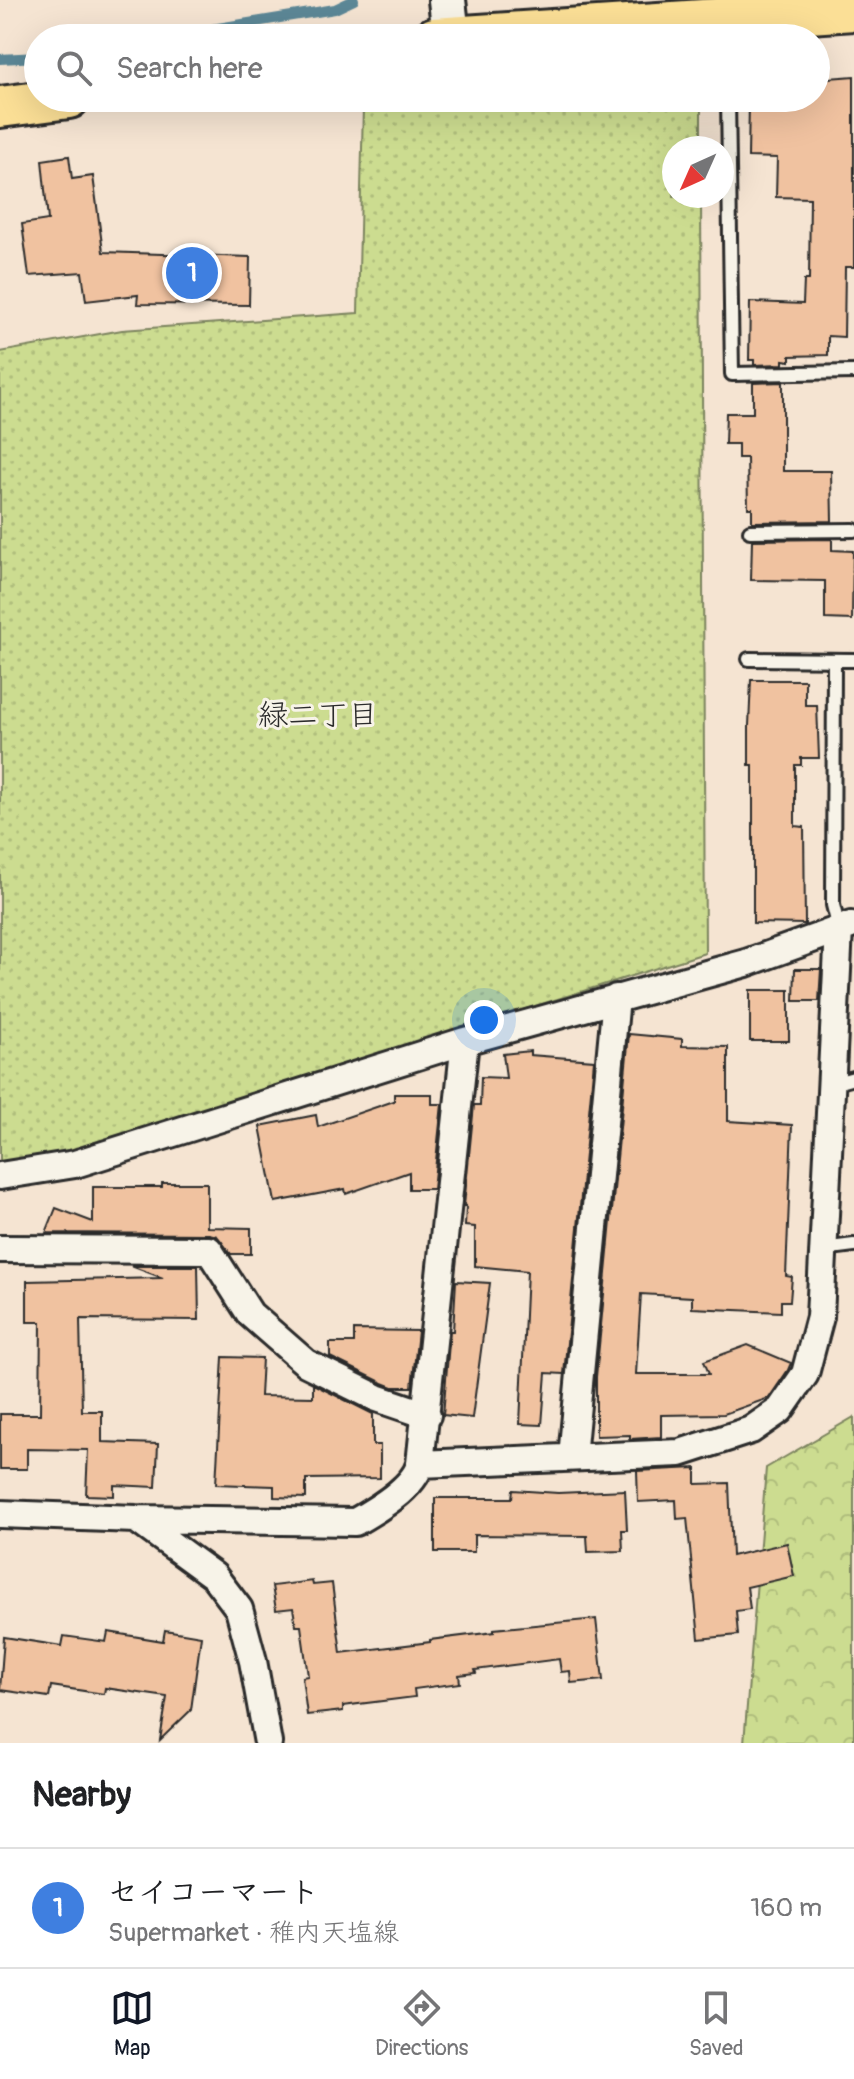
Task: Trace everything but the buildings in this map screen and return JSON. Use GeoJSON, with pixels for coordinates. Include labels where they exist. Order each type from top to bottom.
{"type":"FeatureCollection","features":[{"type":"Feature","properties":{"kind":"main road"},"geometry":{"type":"LineString","coordinates":[[444,24],[854,10]]}},
{"type":"Feature","properties":{"kind":"main road"},"geometry":{"type":"LineString","coordinates":[[0,107],[24,104]]}},
{"type":"Feature","properties":{"kind":"street"},"geometry":{"type":"LineString","coordinates":[[0,1176],[75,1164],[465,1041],[746,963],[846,927],[843,1081],[823,1249],[820,1317],[805,1374],[780,1410],[751,1430],[680,1453],[420,1464]]}},
{"type":"Feature","properties":{"kind":"street"},"geometry":{"type":"LineString","coordinates":[[572,1457],[616,998]]}},
{"type":"Feature","properties":{"kind":"street"},"geometry":{"type":"LineString","coordinates":[[0,1514],[355,1522],[377,1509],[417,1475],[427,1415],[465,1041]]}},
{"type":"Feature","properties":{"kind":"street"},"geometry":{"type":"LineString","coordinates":[[0,1249],[209,1250],[250,1314],[306,1363],[377,1398],[427,1415]]}},
{"type":"Feature","properties":{"kind":"street"},"geometry":{"type":"LineString","coordinates":[[136,1519],[214,1576],[239,1609],[253,1661],[268,1743]]}},
{"type":"Feature","properties":{"kind":"lane"},"geometry":{"type":"LineString","coordinates":[[728,112],[732,374],[854,372]]}},
{"type":"Feature","properties":{"kind":"lane"},"geometry":{"type":"LineString","coordinates":[[750,531],[854,530]]}},
{"type":"Feature","properties":{"kind":"lane"},"geometry":{"type":"LineString","coordinates":[[749,659],[854,660]]}},
{"type":"Feature","properties":{"kind":"lane"},"geometry":{"type":"LineString","coordinates":[[834,660],[833,905],[846,927]]}},
{"type":"Feature","properties":{"kind":"lane"},"geometry":{"type":"LineString","coordinates":[[823,1249],[854,1245]]}},
{"type":"Feature","properties":{"kind":"green space"},"geometry":{"type":"Polygon","coordinates":[[[363,112],[701,112],[701,136],[662,136],[662,208],[701,208],[705,953],[7,1171],[0,1168],[0,352],[122,330],[358,313],[363,112]]]}},
{"type":"Feature","properties":{"kind":"green space"},"geometry":{"type":"Polygon","coordinates":[[[854,1417],[854,1743],[744,1743],[766,1468],[854,1417]]]}},
{"type":"Feature","properties":{"kind":"waterway"},"geometry":{"type":"LineString","coordinates":[[242,24],[335,9],[354,0]]}},
{"type":"Feature","properties":{"kind":"waterway"},"geometry":{"type":"LineString","coordinates":[[0,59],[24,58]]}},
{"type":"Feature","properties":{"kind":"place","name":"セイコーマート"},"geometry":{"type":"Point","coordinates":[192,273]}},
{"type":"Feature","properties":{"kind":"district","name":"緑二丁目"},"geometry":{"type":"Point","coordinates":[318,715]}}]}
